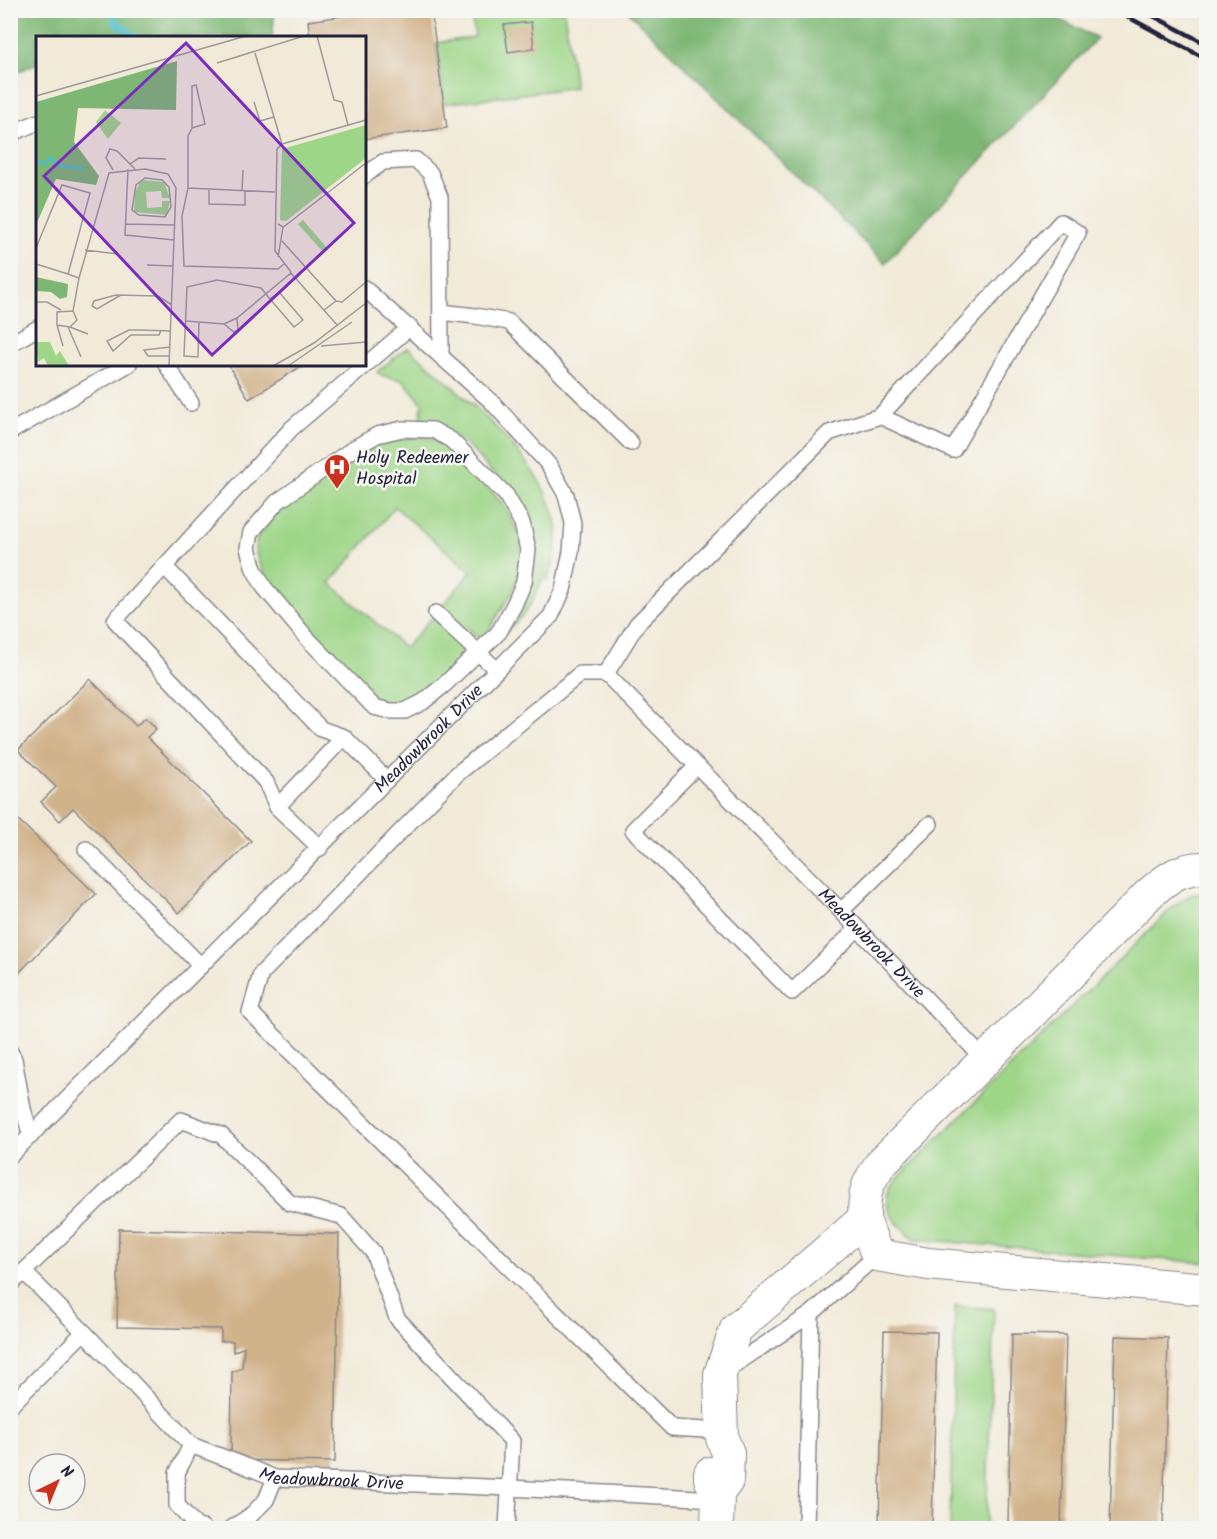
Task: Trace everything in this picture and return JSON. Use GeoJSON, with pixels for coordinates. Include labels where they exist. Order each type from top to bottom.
{"type":"FeatureCollection","features":[{"type":"Feature","properties":{"kind":"street"},"geometry":{"type":"LineString","coordinates":[[1206,868],[1180,871],[1149,894],[881,1163],[870,1180],[864,1198],[864,1219],[877,1255],[928,1264],[1206,1289]]}},
{"type":"Feature","properties":{"kind":"street","name":"Meadowbrook Drive"},"geometry":{"type":"LineString","coordinates":[[717,1507],[727,1481],[728,1453],[722,1434],[720,1374],[736,1329],[864,1219]]}},
{"type":"Feature","properties":{"kind":"lane"},"geometry":{"type":"LineString","coordinates":[[10,134],[36,123]]}},
{"type":"Feature","properties":{"kind":"lane"},"geometry":{"type":"LineString","coordinates":[[366,175],[383,162],[416,160],[430,173],[440,197],[441,356]]}},
{"type":"Feature","properties":{"kind":"lane"},"geometry":{"type":"LineString","coordinates":[[722,1434],[672,1428],[250,1012],[261,974],[457,774],[580,674],[606,674],[637,624],[829,434],[880,416],[1061,222],[1078,233],[953,450],[880,416]]}},
{"type":"Feature","properties":{"kind":"lane","name":"Meadowbrook Drive"},"geometry":{"type":"LineString","coordinates":[[10,1156],[551,616],[563,590],[571,552],[573,523],[566,495],[549,465],[491,401],[366,290]]}},
{"type":"Feature","properties":{"kind":"lane"},"geometry":{"type":"LineString","coordinates":[[441,312],[509,322],[631,443]]}},
{"type":"Feature","properties":{"kind":"lane"},"geometry":{"type":"LineString","coordinates":[[366,365],[410,327]]}},
{"type":"Feature","properties":{"kind":"lane"},"geometry":{"type":"LineString","coordinates":[[10,344],[36,329]]}},
{"type":"Feature","properties":{"kind":"lane"},"geometry":{"type":"LineString","coordinates":[[10,432],[126,366]]}},
{"type":"Feature","properties":{"kind":"lane"},"geometry":{"type":"LineString","coordinates":[[167,366],[191,403]]}},
{"type":"Feature","properties":{"kind":"lane"},"geometry":{"type":"LineString","coordinates":[[320,848],[277,807],[266,782],[116,620],[292,428],[364,366]]}},
{"type":"Feature","properties":{"kind":"lane"},"geometry":{"type":"LineString","coordinates":[[402,429],[433,430],[451,440],[506,495],[522,523],[528,550],[524,582],[514,605],[499,632],[478,652],[444,686],[423,702],[405,711],[390,711],[374,707],[306,636],[264,587],[254,569],[248,548],[251,532],[277,502],[354,448],[377,435],[402,429]]}},
{"type":"Feature","properties":{"kind":"lane"},"geometry":{"type":"LineString","coordinates":[[165,567],[321,729],[344,737],[387,780]]}},
{"type":"Feature","properties":{"kind":"lane"},"geometry":{"type":"LineString","coordinates":[[436,613],[497,670]]}},
{"type":"Feature","properties":{"kind":"lane","name":"Meadowbrook Drive"},"geometry":{"type":"LineString","coordinates":[[606,674],[985,1060]]}},
{"type":"Feature","properties":{"kind":"lane"},"geometry":{"type":"LineString","coordinates":[[277,807],[344,737]]}},
{"type":"Feature","properties":{"kind":"lane"},"geometry":{"type":"LineString","coordinates":[[697,766],[633,830],[792,992],[857,929]]}},
{"type":"Feature","properties":{"kind":"lane"},"geometry":{"type":"LineString","coordinates":[[841,911],[930,824]]}},
{"type":"Feature","properties":{"kind":"lane"},"geometry":{"type":"LineString","coordinates":[[86,849],[201,966]]}},
{"type":"Feature","properties":{"kind":"lane"},"geometry":{"type":"LineString","coordinates":[[10,1052],[14,1059],[23,1109],[31,1136]]}},
{"type":"Feature","properties":{"kind":"lane"},"geometry":{"type":"LineString","coordinates":[[10,1285],[181,1120],[220,1135],[290,1203],[341,1216],[373,1252],[398,1318],[512,1442],[507,1528]]}},
{"type":"Feature","properties":{"kind":"lane"},"geometry":{"type":"LineString","coordinates":[[720,1374],[811,1314],[877,1255]]}},
{"type":"Feature","properties":{"kind":"lane","name":"Meadowbrook Drive"},"geometry":{"type":"LineString","coordinates":[[24,1272],[191,1446],[275,1478],[510,1488],[717,1507]]}},
{"type":"Feature","properties":{"kind":"lane"},"geometry":{"type":"LineString","coordinates":[[806,1528],[811,1314]]}},
{"type":"Feature","properties":{"kind":"lane"},"geometry":{"type":"LineString","coordinates":[[10,1406],[84,1332]]}},
{"type":"Feature","properties":{"kind":"lane"},"geometry":{"type":"LineString","coordinates":[[191,1446],[177,1473],[177,1505],[198,1528],[202,1528]]}},
{"type":"Feature","properties":{"kind":"lane"},"geometry":{"type":"LineString","coordinates":[[232,1528],[250,1516],[266,1500],[275,1478]]}},
{"type":"Feature","properties":{"kind":"green space"},"geometry":{"type":"Polygon","coordinates":[[[11,10],[275,10],[272,36],[36,36],[36,63],[11,75],[11,10]]]}},
{"type":"Feature","properties":{"kind":"green space"},"geometry":{"type":"Polygon","coordinates":[[[471,11],[564,11],[575,87],[444,104],[436,43],[475,37],[471,11]]]}},
{"type":"Feature","properties":{"kind":"green space"},"geometry":{"type":"Polygon","coordinates":[[[628,11],[1042,11],[1097,38],[885,263],[628,11]]]}},
{"type":"Feature","properties":{"kind":"green space"},"geometry":{"type":"Polygon","coordinates":[[[409,348],[497,428],[518,452],[550,501],[557,526],[557,540],[548,580],[543,578],[534,599],[524,614],[499,639],[532,584],[534,563],[531,535],[513,496],[470,448],[452,434],[421,424],[422,403],[403,380],[383,376],[377,372],[409,348]]]}},
{"type":"Feature","properties":{"kind":"green space"},"geometry":{"type":"Polygon","coordinates":[[[424,437],[445,444],[475,472],[506,508],[520,537],[521,565],[512,593],[482,641],[442,606],[471,572],[395,507],[330,583],[405,648],[432,617],[470,653],[438,682],[411,701],[393,705],[376,699],[268,581],[255,549],[257,537],[296,495],[380,443],[402,438],[424,437]]]}},
{"type":"Feature","properties":{"kind":"green space"},"geometry":{"type":"Polygon","coordinates":[[[1202,893],[1206,895],[1206,1263],[915,1239],[893,1218],[887,1205],[889,1190],[898,1178],[1175,905],[1190,895],[1202,893]]]}},
{"type":"Feature","properties":{"kind":"green space"},"geometry":{"type":"Polygon","coordinates":[[[955,1306],[994,1309],[986,1528],[950,1528],[955,1306]]]}},
{"type":"Feature","properties":{"kind":"building"},"geometry":{"type":"Polygon","coordinates":[[[385,10],[431,10],[447,128],[366,139],[366,36],[310,36],[308,21],[385,10]]]}},
{"type":"Feature","properties":{"kind":"building"},"geometry":{"type":"Polygon","coordinates":[[[531,22],[534,48],[508,52],[504,25],[531,22]]]}},
{"type":"Feature","properties":{"kind":"building"},"geometry":{"type":"Polygon","coordinates":[[[229,366],[302,366],[249,399],[229,366]]]}},
{"type":"Feature","properties":{"kind":"building"},"geometry":{"type":"Polygon","coordinates":[[[90,679],[136,726],[145,718],[150,722],[156,729],[147,737],[251,841],[179,913],[73,808],[60,821],[41,802],[56,787],[18,750],[90,679]]]}},
{"type":"Feature","properties":{"kind":"building"},"geometry":{"type":"Polygon","coordinates":[[[10,812],[96,894],[10,982],[10,812]]]}},
{"type":"Feature","properties":{"kind":"building"},"geometry":{"type":"Polygon","coordinates":[[[119,1229],[339,1234],[335,1462],[231,1460],[232,1372],[242,1368],[244,1347],[233,1352],[233,1341],[221,1341],[221,1329],[117,1327],[119,1229]]]}},
{"type":"Feature","properties":{"kind":"building"},"geometry":{"type":"Polygon","coordinates":[[[884,1331],[937,1332],[932,1526],[879,1525],[884,1331]]]}},
{"type":"Feature","properties":{"kind":"building"},"geometry":{"type":"Polygon","coordinates":[[[1012,1334],[1066,1335],[1061,1528],[1008,1527],[1012,1334]]]}},
{"type":"Feature","properties":{"kind":"building"},"geometry":{"type":"Polygon","coordinates":[[[1115,1336],[1168,1338],[1163,1528],[1110,1528],[1115,1336]]]}},
{"type":"Feature","properties":{"kind":"waterway"},"geometry":{"type":"LineString","coordinates":[[113,10],[115,21],[134,36]]}},
{"type":"Feature","properties":{"kind":"railway"},"geometry":{"type":"LineString","coordinates":[[1115,10],[1206,59]]}},
{"type":"Feature","properties":{"kind":"railway"},"geometry":{"type":"LineString","coordinates":[[1142,10],[1206,44]]}},
{"type":"Feature","properties":{"kind":"place","name":"Holy Redeemer Hospital"},"geometry":{"type":"Point","coordinates":[337,490]}}]}
